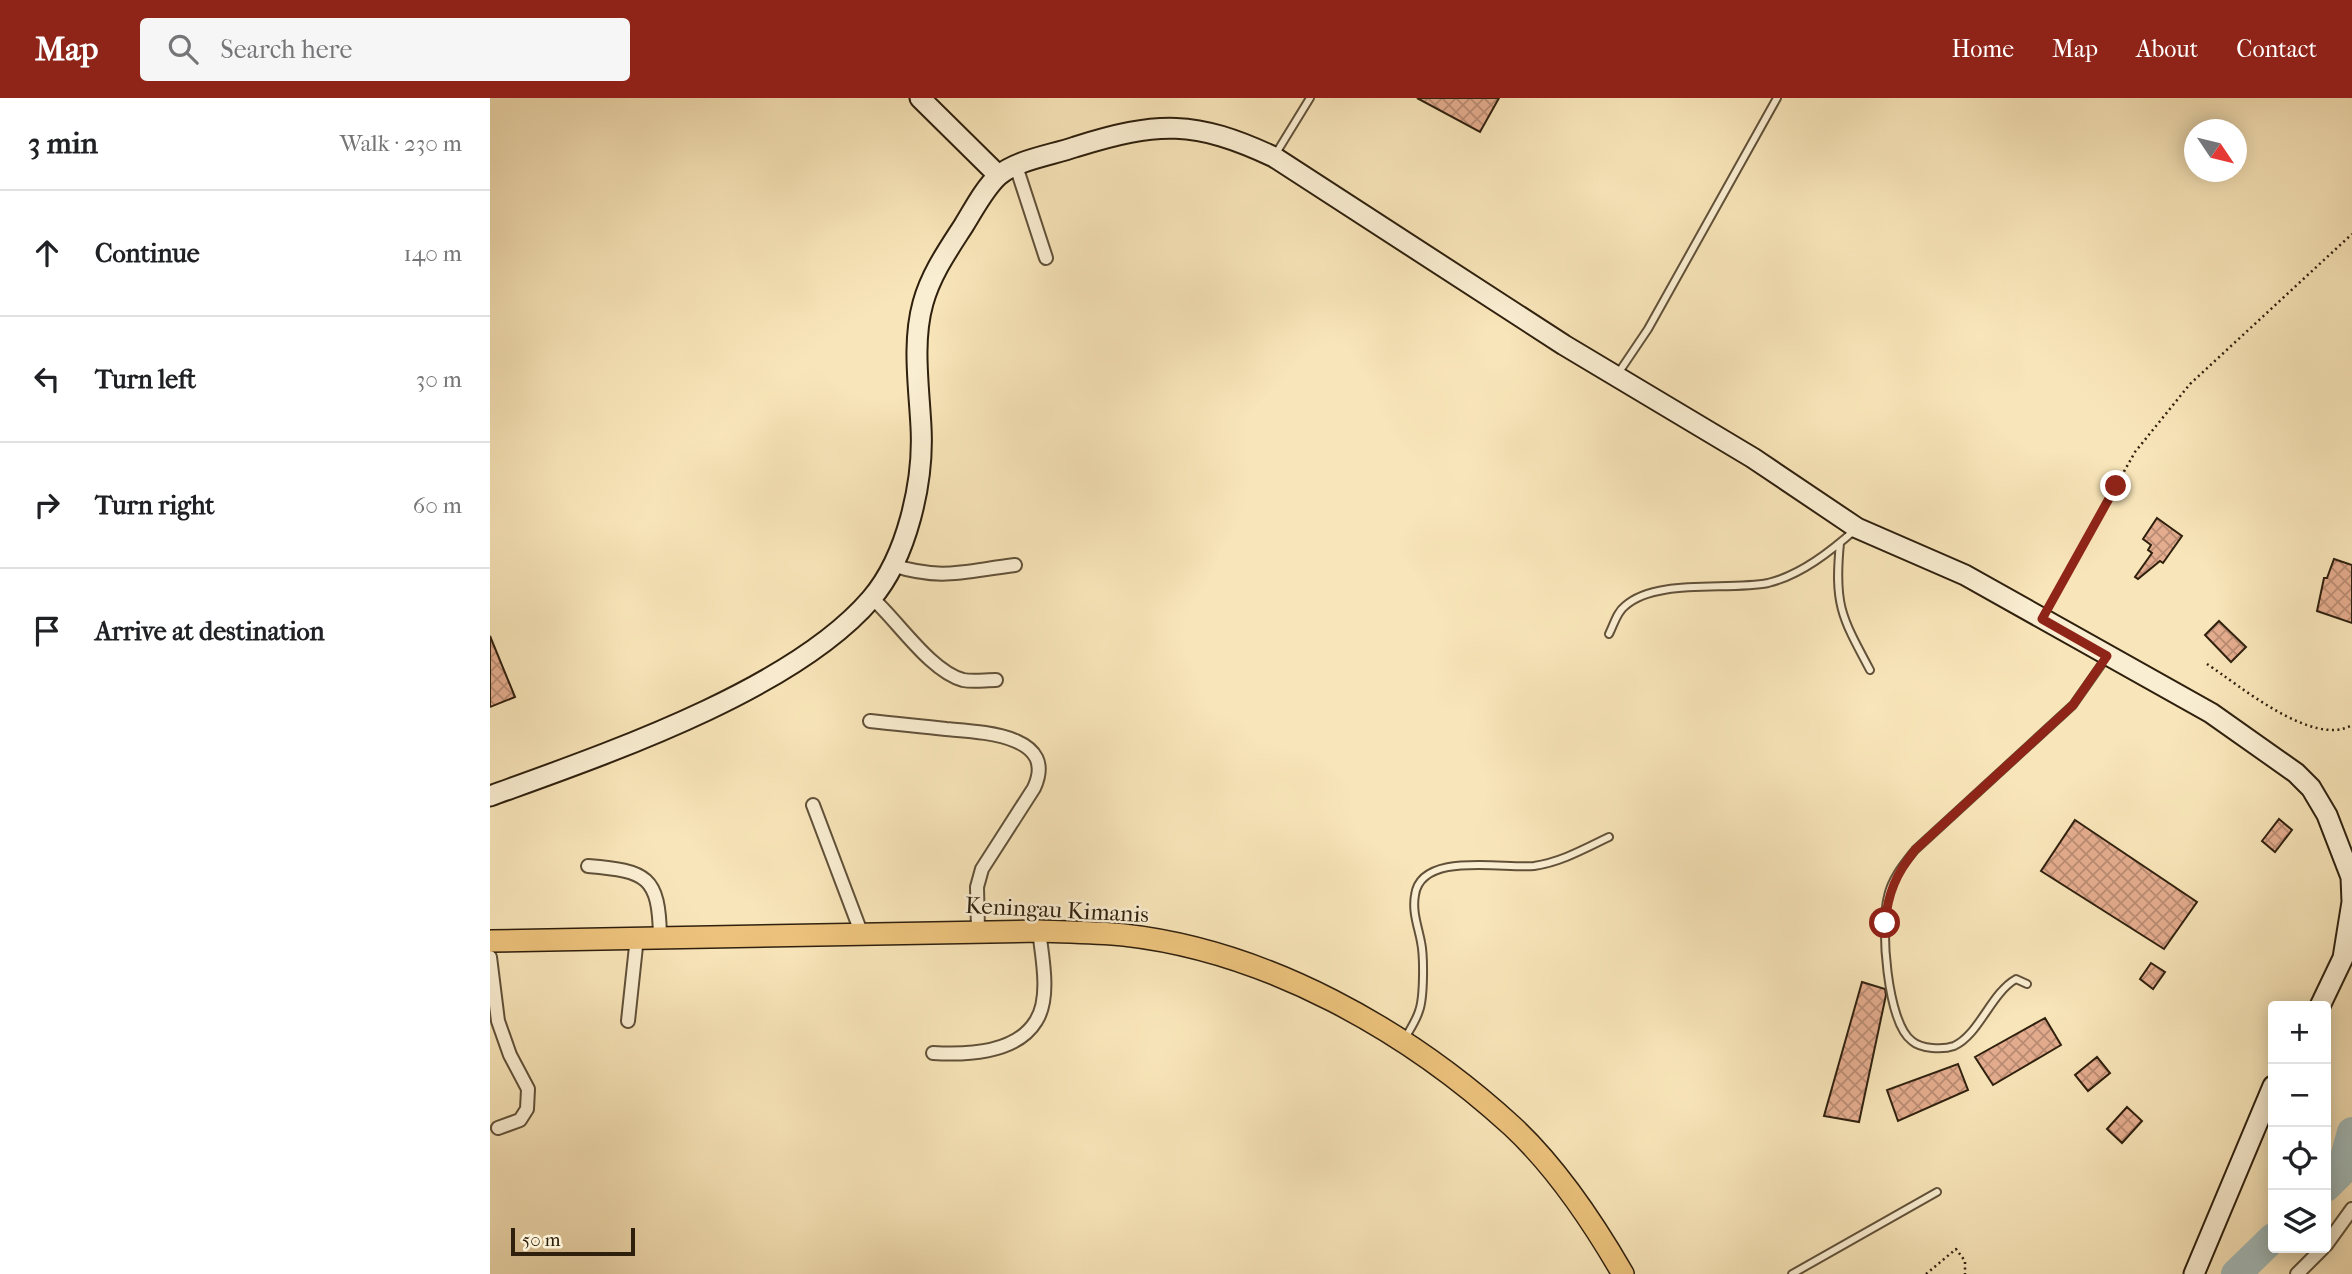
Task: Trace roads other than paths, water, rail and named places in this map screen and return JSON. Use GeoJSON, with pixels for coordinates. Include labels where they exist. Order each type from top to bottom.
{"type":"FeatureCollection","features":[{"type":"Feature","properties":{"kind":"main road","name":"Keningau Kimanis"},"geometry":{"type":"LineString","coordinates":[[490,941],[861,932],[1039,931],[1125,935],[1213,954],[1259,969],[1328,999],[1403,1041],[1514,1128],[1581,1208],[1623,1274]]}},
{"type":"Feature","properties":{"kind":"street"},"geometry":{"type":"LineString","coordinates":[[920,98],[1007,171],[1046,258]]}},
{"type":"Feature","properties":{"kind":"street"},"geometry":{"type":"LineString","coordinates":[[490,796],[568,768],[733,698],[838,631],[872,598],[892,565],[913,510],[921,471],[918,382],[922,304],[932,276],[946,252],[1007,171],[1114,135],[1157,127],[1194,127],[1241,141],[1274,156],[1616,377],[1753,458],[1857,528],[1965,575],[2211,713],[2296,773],[2311,788],[2341,847],[2351,877],[2352,902],[2343,958],[2322,1001]]}},
{"type":"Feature","properties":{"kind":"street"},"geometry":{"type":"LineString","coordinates":[[892,565],[920,574],[947,576],[1015,565]]}},
{"type":"Feature","properties":{"kind":"street"},"geometry":{"type":"LineString","coordinates":[[872,598],[924,653],[952,675],[969,681],[996,680]]}},
{"type":"Feature","properties":{"kind":"street"},"geometry":{"type":"LineString","coordinates":[[870,721],[1004,735],[1025,746],[1037,759],[1040,776],[1034,788],[982,869],[977,887],[978,930]]}},
{"type":"Feature","properties":{"kind":"street"},"geometry":{"type":"LineString","coordinates":[[813,805],[861,932]]}},
{"type":"Feature","properties":{"kind":"street"},"geometry":{"type":"LineString","coordinates":[[588,866],[633,872],[654,888],[659,904],[660,937]]}},
{"type":"Feature","properties":{"kind":"street"},"geometry":{"type":"LineString","coordinates":[[933,1053],[985,1052],[1015,1042],[1037,1021],[1044,968],[1039,931]]}},
{"type":"Feature","properties":{"kind":"street"},"geometry":{"type":"LineString","coordinates":[[628,1021],[637,937]]}},
{"type":"Feature","properties":{"kind":"street"},"geometry":{"type":"LineString","coordinates":[[490,957],[498,1021],[510,1055],[525,1080],[529,1099],[520,1120],[498,1128]]}},
{"type":"Feature","properties":{"kind":"street"},"geometry":{"type":"LineString","coordinates":[[2194,1274],[2268,1098]]}},
{"type":"Feature","properties":{"kind":"street"},"geometry":{"type":"LineString","coordinates":[[2331,1237],[2352,1209]]}},
{"type":"Feature","properties":{"kind":"street"},"geometry":{"type":"LineString","coordinates":[[2297,1274],[2317,1253]]}},
{"type":"Feature","properties":{"kind":"lane"},"geometry":{"type":"LineString","coordinates":[[1274,156],[1311,98]]}},
{"type":"Feature","properties":{"kind":"lane"},"geometry":{"type":"LineString","coordinates":[[1616,377],[1648,329],[1777,98]]}},
{"type":"Feature","properties":{"kind":"lane"},"geometry":{"type":"LineString","coordinates":[[1609,634],[1623,607],[1637,597],[1670,590],[1771,582],[1824,556],[1857,528]]}},
{"type":"Feature","properties":{"kind":"lane"},"geometry":{"type":"LineString","coordinates":[[1840,542],[1836,585],[1841,612],[1870,670]]}},
{"type":"Feature","properties":{"kind":"lane"},"geometry":{"type":"LineString","coordinates":[[2027,984],[2016,979],[2007,985],[1973,1028],[1954,1045],[1931,1048],[1912,1042],[1899,1023],[1888,972],[1885,923],[1888,896],[1898,872],[1915,850],[2073,705],[2107,656]]}},
{"type":"Feature","properties":{"kind":"lane"},"geometry":{"type":"LineString","coordinates":[[1403,1041],[1420,1010],[1422,945],[1414,916],[1415,892],[1425,874],[1439,868],[1491,864],[1532,866],[1560,861],[1608,837]]}},
{"type":"Feature","properties":{"kind":"lane"},"geometry":{"type":"LineString","coordinates":[[1792,1274],[1937,1192]]}},
{"type":"Feature","properties":{"kind":"waterway"},"geometry":{"type":"LineString","coordinates":[[2331,1182],[2341,1172],[2352,1132]]}},
{"type":"Feature","properties":{"kind":"waterway"},"geometry":{"type":"LineString","coordinates":[[2236,1274],[2268,1243]]}}]}
